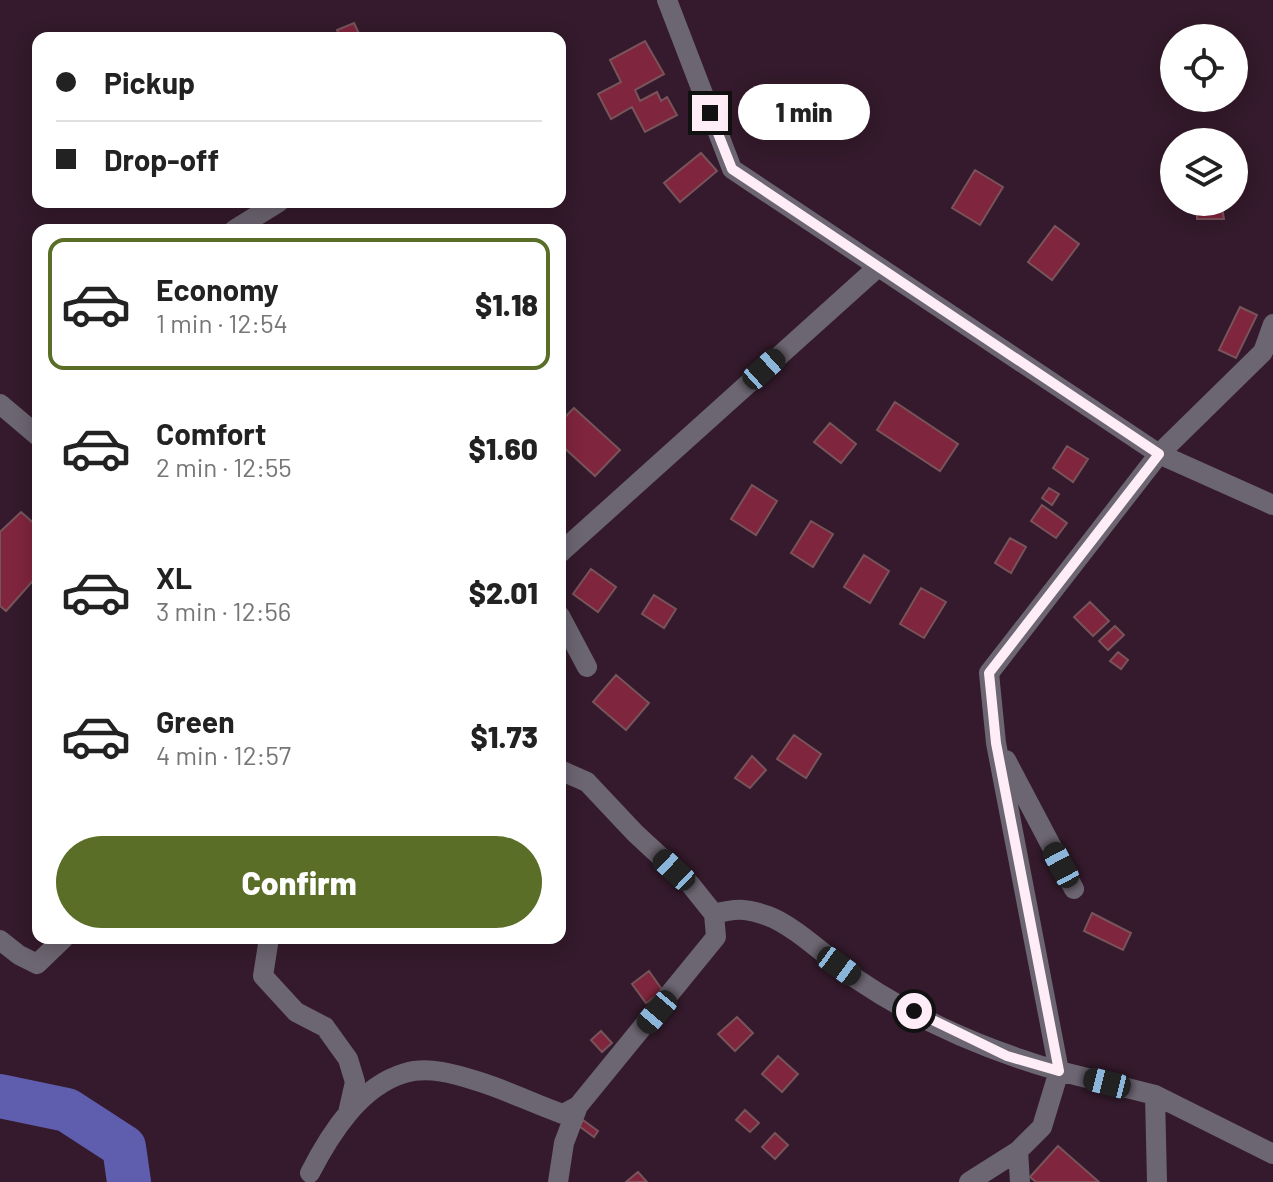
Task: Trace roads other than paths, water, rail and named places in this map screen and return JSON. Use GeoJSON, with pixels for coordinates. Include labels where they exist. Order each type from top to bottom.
{"type":"FeatureCollection","features":[{"type":"Feature","properties":{"kind":"street"},"geometry":{"type":"LineString","coordinates":[[667,0],[732,169],[1159,454],[1273,505]]}},
{"type":"Feature","properties":{"kind":"street"},"geometry":{"type":"LineString","coordinates":[[244,224],[269,208]]}},
{"type":"Feature","properties":{"kind":"street"},"geometry":{"type":"LineString","coordinates":[[566,548],[878,267]]}},
{"type":"Feature","properties":{"kind":"street"},"geometry":{"type":"LineString","coordinates":[[969,1182],[1018,1151],[1042,1127],[1059,1071],[996,743],[989,673],[1159,454],[1263,352],[1273,324]]}},
{"type":"Feature","properties":{"kind":"street"},"geometry":{"type":"LineString","coordinates":[[0,404],[32,431]]}},
{"type":"Feature","properties":{"kind":"street"},"geometry":{"type":"LineString","coordinates":[[566,627],[587,667]]}},
{"type":"Feature","properties":{"kind":"street"},"geometry":{"type":"LineString","coordinates":[[996,743],[1074,889]]}},
{"type":"Feature","properties":{"kind":"street"},"geometry":{"type":"LineString","coordinates":[[558,1182],[564,1143],[578,1106],[716,937],[714,914],[690,884],[635,833],[587,782],[566,773]]}},
{"type":"Feature","properties":{"kind":"street"},"geometry":{"type":"LineString","coordinates":[[714,914],[736,907],[771,917],[860,981],[941,1026],[1007,1056],[1155,1095],[1273,1154]]}},
{"type":"Feature","properties":{"kind":"street"},"geometry":{"type":"LineString","coordinates":[[0,940],[37,964],[58,944]]}},
{"type":"Feature","properties":{"kind":"street"},"geometry":{"type":"LineString","coordinates":[[268,944],[263,976],[296,1012],[325,1027],[348,1059],[355,1082],[347,1117]]}},
{"type":"Feature","properties":{"kind":"street"},"geometry":{"type":"LineString","coordinates":[[310,1173],[328,1139],[369,1092],[405,1073],[438,1071],[476,1080],[563,1114],[578,1106]]}},
{"type":"Feature","properties":{"kind":"street"},"geometry":{"type":"LineString","coordinates":[[1155,1095],[1157,1182]]}},
{"type":"Feature","properties":{"kind":"street"},"geometry":{"type":"LineString","coordinates":[[1018,1151],[1020,1182]]}},
{"type":"Feature","properties":{"kind":"waterway"},"geometry":{"type":"LineString","coordinates":[[0,1096],[67,1110],[124,1147],[129,1182]]}}]}
